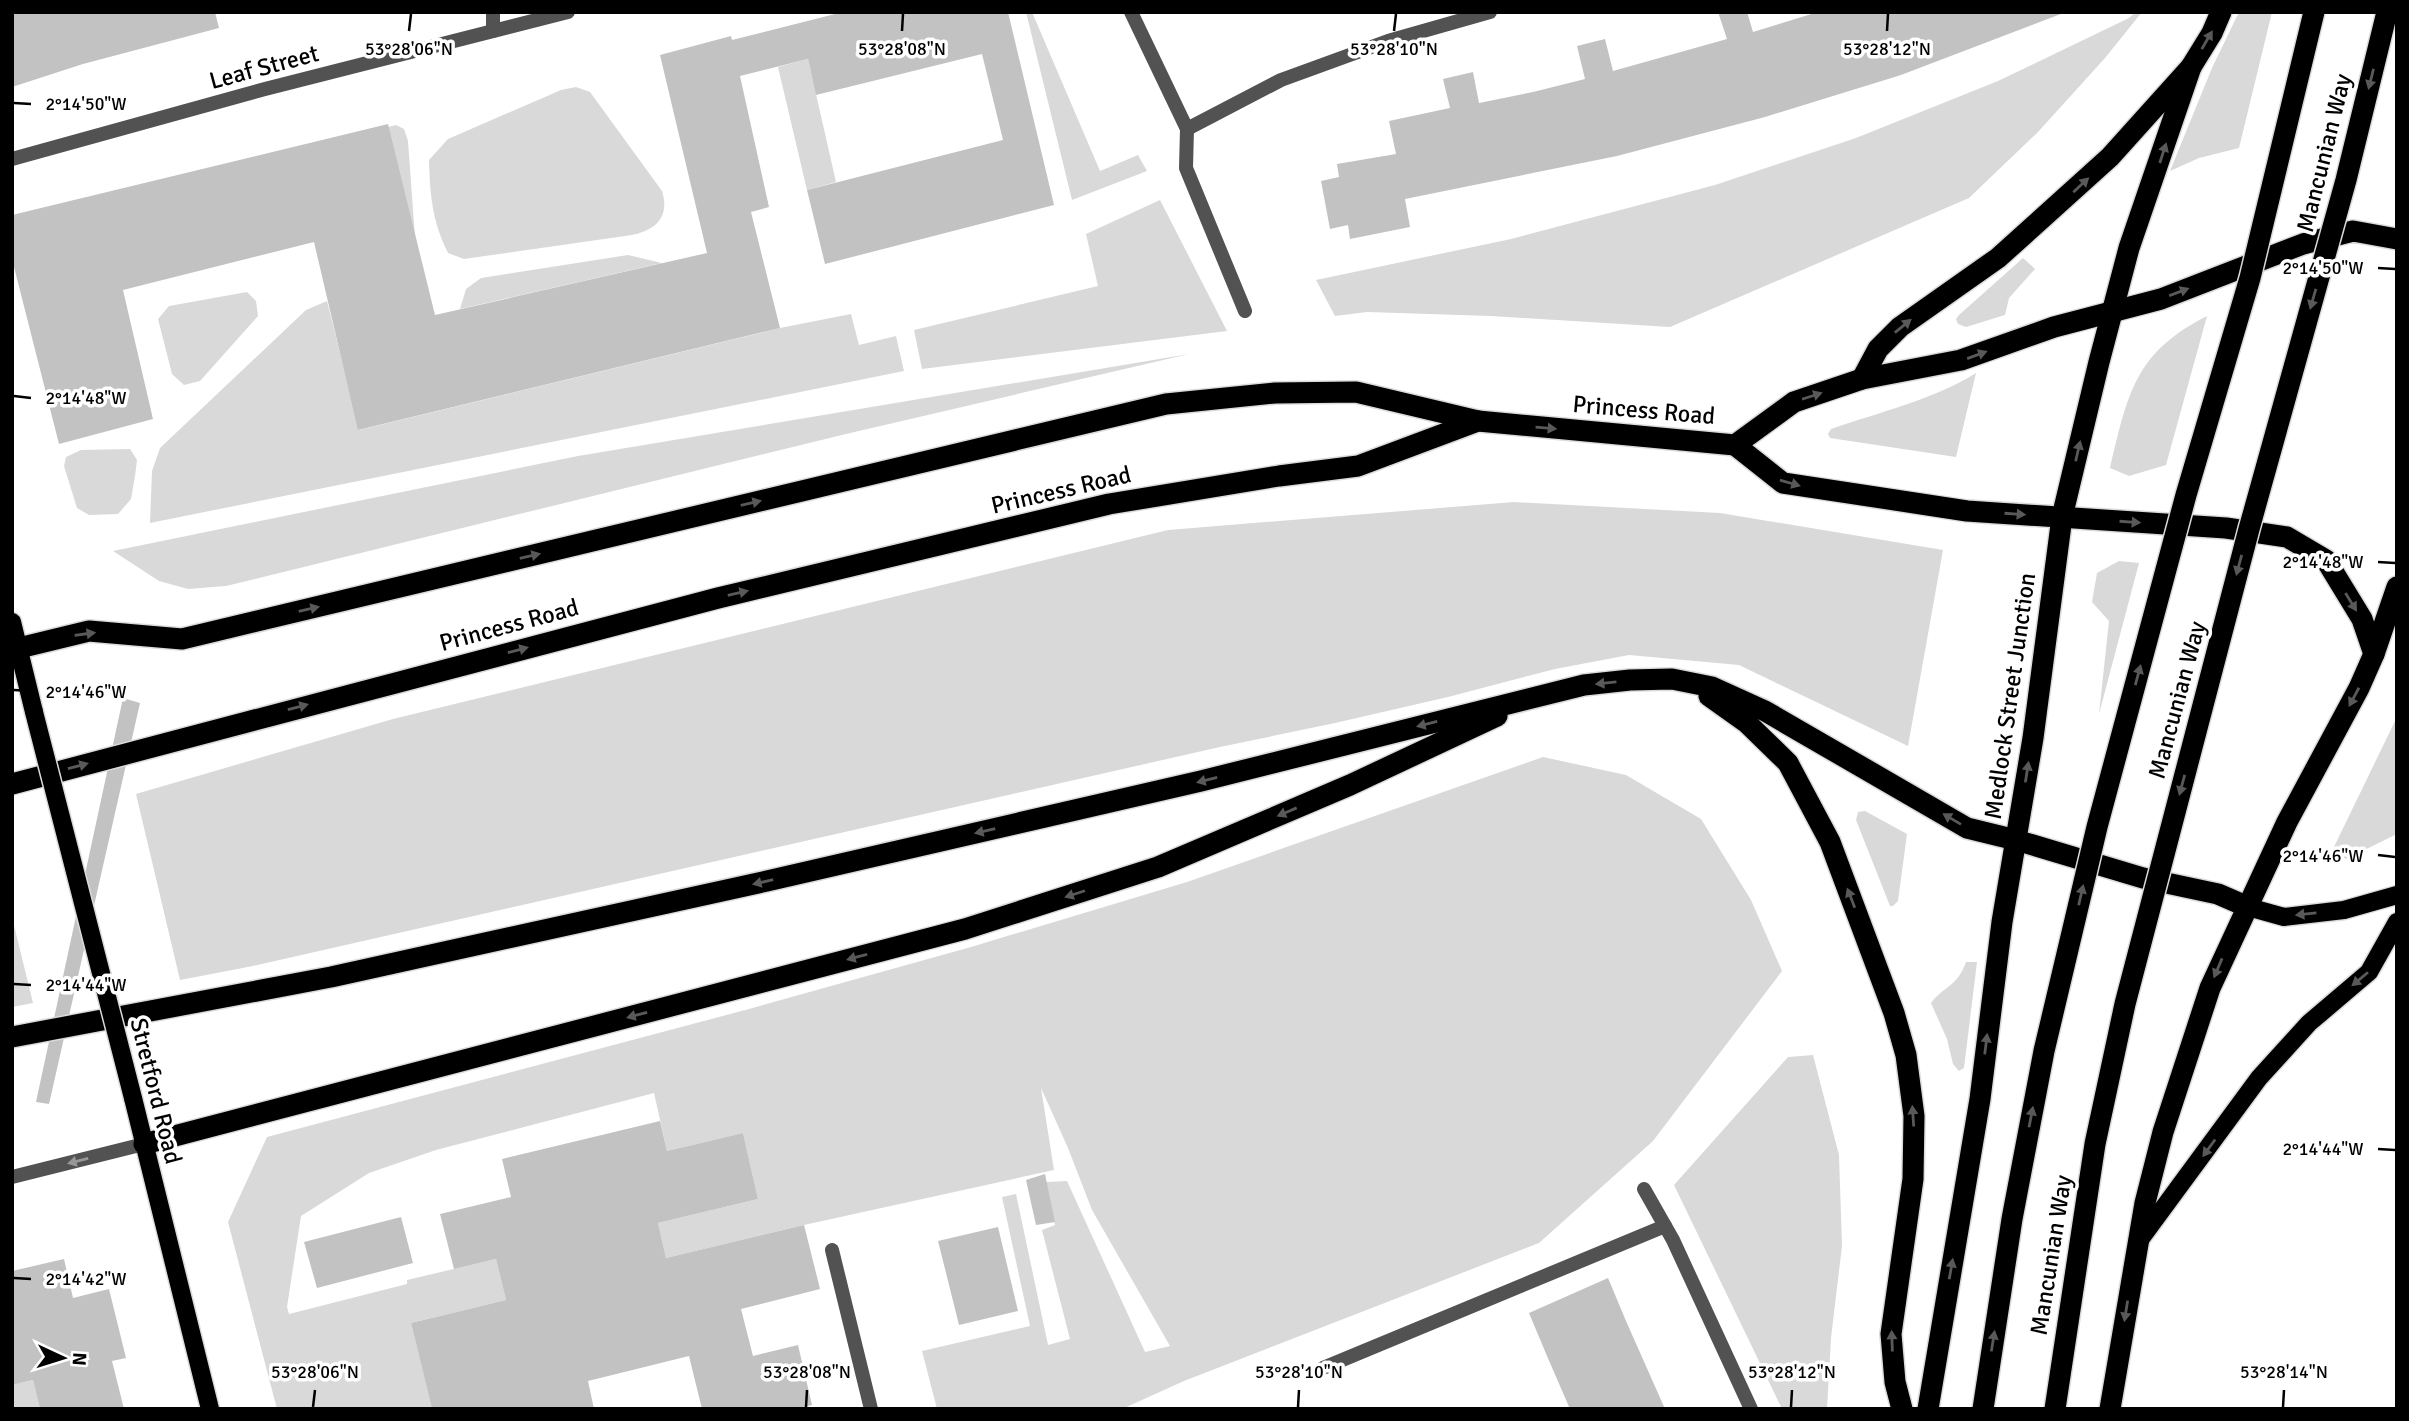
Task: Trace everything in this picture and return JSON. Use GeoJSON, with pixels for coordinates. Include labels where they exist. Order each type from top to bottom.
{"type":"FeatureCollection","features":[{"type":"Feature","properties":{"kind":"highway"},"geometry":{"type":"LineString","coordinates":[[1862,379],[1878,349],[1900,327],[1998,258],[2067,199],[2127,140],[2191,67],[2212,33],[2221,12]]}},
{"type":"Feature","properties":{"kind":"highway","name":"Mancunian Way"},"geometry":{"type":"LineString","coordinates":[[1983,1409],[2012,1219],[2042,1064],[2088,867],[2186,495],[2250,278],[2315,12]]}},
{"type":"Feature","properties":{"kind":"highway","name":"Mancunian Way"},"geometry":{"type":"LineString","coordinates":[[2055,1409],[2095,1144],[2125,1004],[2249,529],[2346,180],[2386,12]]}},
{"type":"Feature","properties":{"kind":"highway","name":"Medlock Street Junction"},"geometry":{"type":"LineString","coordinates":[[2191,67],[2129,248],[2062,517],[2033,738],[2016,840],[2143,878],[2218,894],[2248,907]]}},
{"type":"Feature","properties":{"kind":"highway"},"geometry":{"type":"LineString","coordinates":[[2114,311],[2161,299],[2303,244],[2353,231],[2397,239]]}},
{"type":"Feature","properties":{"kind":"highway","name":"Princess Road"},"geometry":{"type":"LineString","coordinates":[[12,784],[705,601],[1096,507],[1279,476],[1358,466],[1478,421],[1735,445],[1794,402],[1862,379],[1961,360],[2054,327],[2114,311]]}},
{"type":"Feature","properties":{"kind":"highway"},"geometry":{"type":"LineString","coordinates":[[15,649],[89,631],[182,639],[1166,404],[1275,393],[1356,392],[1478,421]]}},
{"type":"Feature","properties":{"kind":"highway"},"geometry":{"type":"LineString","coordinates":[[1735,445],[1783,483],[1967,510],[2226,528],[2287,537],[2326,561],[2361,618],[2374,654]]}},
{"type":"Feature","properties":{"kind":"highway"},"geometry":{"type":"LineString","coordinates":[[2110,1409],[2137,1244],[2163,1132],[2207,997],[2221,960],[2287,822],[2359,688],[2397,587]]}},
{"type":"Feature","properties":{"kind":"highway"},"geometry":{"type":"LineString","coordinates":[[1672,679],[1713,698],[1747,723],[1788,763],[1830,842],[1894,1013],[1906,1055],[1914,1116],[1913,1180],[1891,1334],[1895,1382],[1902,1409]]}},
{"type":"Feature","properties":{"kind":"highway"},"geometry":{"type":"LineString","coordinates":[[12,1037],[331,977],[767,881],[1200,781],[1584,685],[1672,679],[1712,687],[1765,711],[1967,828],[2016,840],[2002,922],[1980,1099],[1928,1409]]}},
{"type":"Feature","properties":{"kind":"highway"},"geometry":{"type":"LineString","coordinates":[[144,1144],[965,929],[1094,888],[1158,867],[1350,785],[1541,695]]}},
{"type":"Feature","properties":{"kind":"main road","name":"Stretford Road"},"geometry":{"type":"LineString","coordinates":[[12,622],[15,649],[34,712],[210,1409]]}},
{"type":"Feature","properties":{"kind":"main road"},"geometry":{"type":"LineString","coordinates":[[2248,907],[2284,917],[2344,910],[2397,895]]}},
{"type":"Feature","properties":{"kind":"main road"},"geometry":{"type":"LineString","coordinates":[[2137,1244],[2259,1078],[2316,1016],[2369,972],[2397,922]]}},
{"type":"Feature","properties":{"kind":"street"},"geometry":{"type":"LineString","coordinates":[[493,12],[494,31]]}},
{"type":"Feature","properties":{"kind":"street","name":"Leaf Street"},"geometry":{"type":"LineString","coordinates":[[12,159],[265,89],[568,12]]}},
{"type":"Feature","properties":{"kind":"street"},"geometry":{"type":"LineString","coordinates":[[1131,12],[1187,129],[1186,168],[1245,312]]}},
{"type":"Feature","properties":{"kind":"street"},"geometry":{"type":"LineString","coordinates":[[1187,129],[1281,80],[1388,41],[1490,12]]}},
{"type":"Feature","properties":{"kind":"street"},"geometry":{"type":"LineString","coordinates":[[12,1177],[144,1144]]}},
{"type":"Feature","properties":{"kind":"street"},"geometry":{"type":"LineString","coordinates":[[1644,1189],[1665,1226],[1751,1409]]}},
{"type":"Feature","properties":{"kind":"street"},"geometry":{"type":"LineString","coordinates":[[1324,1368],[1665,1226]]}},
{"type":"Feature","properties":{"kind":"street"},"geometry":{"type":"LineString","coordinates":[[832,1250],[871,1409]]}},
{"type":"Feature","properties":{"kind":"shaded area"},"geometry":{"type":"Polygon","coordinates":[[[1026,12],[1032,12],[1100,171],[1138,155],[1147,171],[1072,200],[1026,12]]]}},
{"type":"Feature","properties":{"kind":"shaded area"},"geometry":{"type":"Polygon","coordinates":[[[2136,12],[2142,12],[2105,58],[2038,132],[1969,198],[1670,327],[1491,316],[1367,312],[1335,316],[1316,280],[1511,239],[1715,185],[1856,138],[1998,81],[2129,18],[2136,12]]]}},
{"type":"Feature","properties":{"kind":"shaded area"},"geometry":{"type":"Polygon","coordinates":[[[2239,12],[2272,12],[2239,148],[2199,158],[2170,171],[2212,68],[2239,12]]]}},
{"type":"Feature","properties":{"kind":"shaded area"},"geometry":{"type":"Polygon","coordinates":[[[808,59],[836,182],[807,190],[778,67],[808,59]]]}},
{"type":"Feature","properties":{"kind":"shaded area"},"geometry":{"type":"Polygon","coordinates":[[[576,87],[590,92],[662,191],[664,208],[659,221],[648,230],[632,235],[464,259],[448,253],[438,230],[433,208],[429,160],[448,139],[561,90],[576,87]]]}},
{"type":"Feature","properties":{"kind":"shaded area"},"geometry":{"type":"Polygon","coordinates":[[[396,125],[404,129],[408,141],[415,237],[388,127],[396,125]]]}},
{"type":"Feature","properties":{"kind":"shaded area"},"geometry":{"type":"Polygon","coordinates":[[[1160,200],[1227,331],[922,369],[914,330],[1098,286],[1086,234],[1160,200]]]}},
{"type":"Feature","properties":{"kind":"shaded area"},"geometry":{"type":"Polygon","coordinates":[[[628,255],[662,263],[460,309],[466,289],[481,278],[628,255]]]}},
{"type":"Feature","properties":{"kind":"shaded area"},"geometry":{"type":"Polygon","coordinates":[[[2023,258],[2035,269],[2009,298],[2005,315],[1966,327],[1958,324],[1956,319],[1959,315],[2023,258]]]}},
{"type":"Feature","properties":{"kind":"shaded area"},"geometry":{"type":"Polygon","coordinates":[[[247,292],[256,301],[258,316],[200,381],[184,385],[172,374],[158,319],[169,306],[247,292]]]}},
{"type":"Feature","properties":{"kind":"shaded area"},"geometry":{"type":"Polygon","coordinates":[[[327,301],[359,430],[780,328],[851,314],[859,345],[896,336],[904,371],[150,523],[152,471],[160,448],[306,310],[327,301]]]}},
{"type":"Feature","properties":{"kind":"shaded area"},"geometry":{"type":"Polygon","coordinates":[[[2207,316],[2166,465],[2129,476],[2110,468],[2122,418],[2138,378],[2164,345],[2207,316]]]}},
{"type":"Feature","properties":{"kind":"shaded area"},"geometry":{"type":"Polygon","coordinates":[[[1189,354],[846,434],[226,586],[188,589],[159,581],[113,551],[578,456],[1189,354]]]}},
{"type":"Feature","properties":{"kind":"shaded area"},"geometry":{"type":"Polygon","coordinates":[[[1976,373],[1956,457],[1830,438],[1828,434],[1831,429],[1924,398],[1976,373]]]}},
{"type":"Feature","properties":{"kind":"shaded area"},"geometry":{"type":"Polygon","coordinates":[[[130,449],[137,460],[131,499],[118,514],[89,515],[77,508],[64,466],[66,457],[81,450],[130,449]]]}},
{"type":"Feature","properties":{"kind":"shaded area"},"geometry":{"type":"Polygon","coordinates":[[[1514,502],[1720,513],[1943,550],[1908,746],[1739,665],[1629,655],[1555,669],[1335,723],[253,966],[180,980],[136,794],[393,719],[1168,530],[1514,502]]]}},
{"type":"Feature","properties":{"kind":"shaded area"},"geometry":{"type":"Polygon","coordinates":[[[2119,561],[2139,563],[2099,714],[2109,621],[2092,602],[2097,573],[2119,561]]]}},
{"type":"Feature","properties":{"kind":"shaded area"},"geometry":{"type":"Polygon","coordinates":[[[2397,717],[2397,834],[2346,859],[2332,851],[2397,717]]]}},
{"type":"Feature","properties":{"kind":"shaded area"},"geometry":{"type":"Polygon","coordinates":[[[1543,757],[1626,775],[1701,819],[1751,900],[1782,971],[1653,1141],[1539,1243],[1184,1381],[1122,1409],[937,1409],[922,1351],[1030,1326],[1002,1197],[1016,1194],[1048,1345],[1070,1339],[1042,1230],[1055,1225],[1046,1182],[1067,1181],[1145,1352],[1170,1346],[1092,1210],[1041,1088],[1054,1170],[666,1258],[658,1223],[758,1199],[743,1133],[667,1151],[654,1093],[436,1150],[369,1173],[301,1216],[287,1307],[289,1314],[407,1284],[407,1280],[496,1259],[506,1300],[411,1323],[432,1409],[277,1409],[228,1222],[267,1137],[971,947],[1187,882],[1543,757]]]}},
{"type":"Feature","properties":{"kind":"shaded area"},"geometry":{"type":"Polygon","coordinates":[[[1865,811],[1907,834],[1898,901],[1893,906],[1890,906],[1856,820],[1858,812],[1865,811]]]}},
{"type":"Feature","properties":{"kind":"shaded area"},"geometry":{"type":"Polygon","coordinates":[[[12,917],[33,1003],[12,1007],[12,917]]]}},
{"type":"Feature","properties":{"kind":"shaded area"},"geometry":{"type":"Polygon","coordinates":[[[1966,962],[1977,962],[1964,1068],[1959,1071],[1953,1064],[1947,1039],[1931,1003],[1955,981],[1966,962]]]}},
{"type":"Feature","properties":{"kind":"shaded area"},"geometry":{"type":"Polygon","coordinates":[[[1813,1055],[1839,1155],[1842,1246],[1831,1338],[1827,1409],[1782,1409],[1674,1185],[1788,1057],[1813,1055]]]}},
{"type":"Feature","properties":{"kind":"shaded area"},"geometry":{"type":"Polygon","coordinates":[[[33,1380],[40,1409],[12,1409],[12,1385],[33,1380]]]}},
{"type":"Feature","properties":{"kind":"building"},"geometry":{"type":"Polygon","coordinates":[[[12,12],[215,12],[219,28],[83,64],[12,87],[12,12]]]}},
{"type":"Feature","properties":{"kind":"building"},"geometry":{"type":"Polygon","coordinates":[[[843,12],[1008,12],[1054,205],[825,264],[807,190],[1003,140],[982,54],[816,95],[808,59],[740,76],[769,207],[751,212],[780,328],[358,430],[314,242],[123,290],[153,419],[59,444],[12,259],[12,215],[388,124],[435,315],[707,253],[660,55],[731,36],[732,40],[843,12]]]}},
{"type":"Feature","properties":{"kind":"building"},"geometry":{"type":"Polygon","coordinates":[[[1718,12],[1747,12],[1753,32],[1818,12],[2066,12],[1901,75],[1765,117],[1617,156],[1405,199],[1410,227],[1350,239],[1348,225],[1330,229],[1321,181],[1339,177],[1337,164],[1396,154],[1389,121],[1450,108],[1443,79],[1473,72],[1479,103],[1533,92],[1585,79],[1577,46],[1605,39],[1613,71],[1727,39],[1718,12]]]}},
{"type":"Feature","properties":{"kind":"building"},"geometry":{"type":"Polygon","coordinates":[[[123,698],[140,703],[49,1104],[36,1102],[123,698]]]}},
{"type":"Feature","properties":{"kind":"building"},"geometry":{"type":"Polygon","coordinates":[[[660,1121],[667,1151],[743,1133],[758,1199],[658,1223],[666,1258],[804,1225],[820,1289],[741,1309],[753,1356],[798,1345],[812,1405],[797,1409],[702,1409],[689,1356],[588,1381],[594,1409],[432,1409],[411,1323],[506,1300],[496,1259],[454,1269],[440,1214],[511,1197],[502,1159],[660,1121]]]}},
{"type":"Feature","properties":{"kind":"building"},"geometry":{"type":"Polygon","coordinates":[[[1045,1174],[1055,1222],[1036,1225],[1026,1180],[1045,1174]]]}},
{"type":"Feature","properties":{"kind":"building"},"geometry":{"type":"Polygon","coordinates":[[[401,1217],[413,1263],[317,1288],[304,1242],[401,1217]]]}},
{"type":"Feature","properties":{"kind":"building"},"geometry":{"type":"Polygon","coordinates":[[[998,1227],[1018,1311],[959,1325],[938,1241],[998,1227]]]}},
{"type":"Feature","properties":{"kind":"building"},"geometry":{"type":"Polygon","coordinates":[[[64,1259],[73,1298],[109,1289],[126,1358],[112,1361],[124,1409],[40,1409],[33,1380],[12,1385],[12,1271],[64,1259]]]}},
{"type":"Feature","properties":{"kind":"building"},"geometry":{"type":"Polygon","coordinates":[[[1608,1278],[1665,1409],[1570,1409],[1529,1313],[1608,1278]]]}}]}
